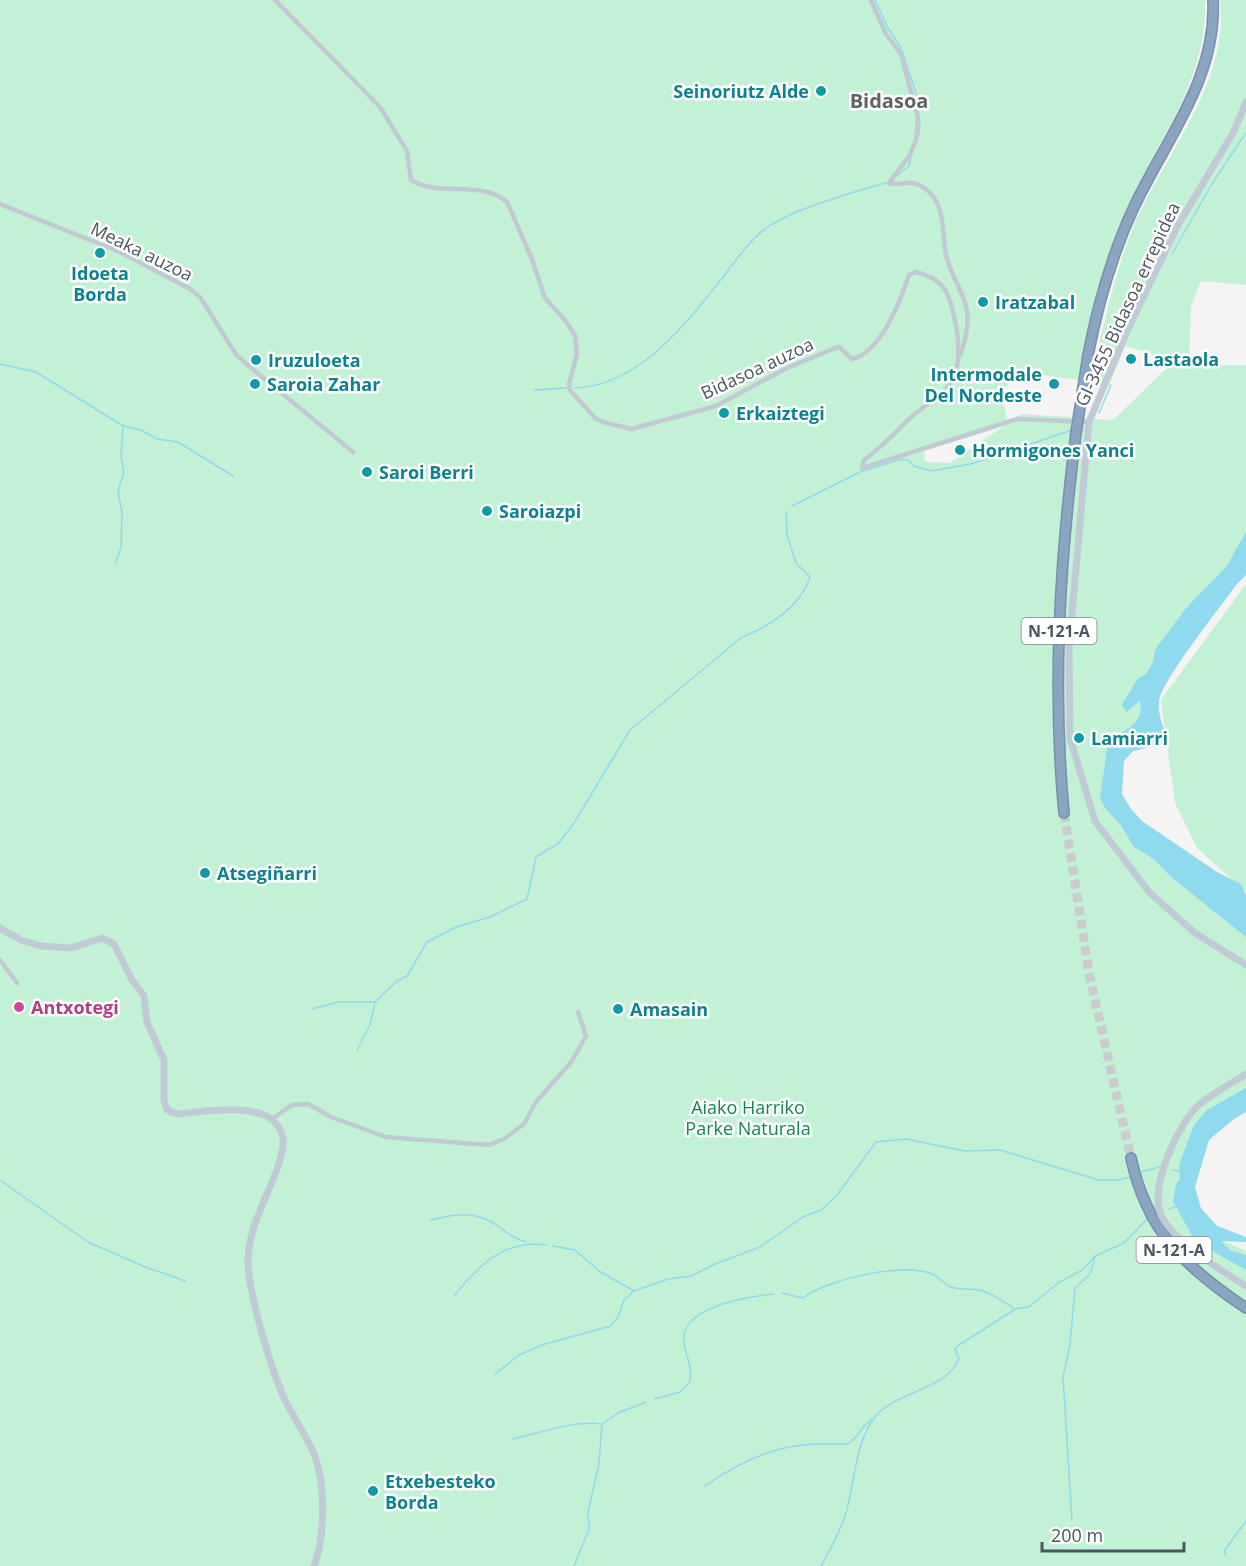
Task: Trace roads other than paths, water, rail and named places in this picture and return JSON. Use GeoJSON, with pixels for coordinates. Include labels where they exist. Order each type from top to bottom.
{"type":"FeatureCollection","features":[{"type":"Feature","properties":{"kind":"highway","name":"N-121-A"},"geometry":{"type":"LineString","coordinates":[[1064,813],[1059,733],[1058,659],[1064,552],[1088,355],[1100,301],[1120,239],[1140,195],[1202,77],[1210,46],[1213,0]]}},
{"type":"Feature","properties":{"kind":"highway","name":"N-121-A"},"geometry":{"type":"LineString","coordinates":[[1132,1163],[1148,1210],[1172,1249],[1208,1282],[1246,1308]]}},
{"type":"Feature","properties":{"kind":"street","name":"Bidasoa auzoa"},"geometry":{"type":"LineString","coordinates":[[275,0],[380,107],[407,151],[411,180],[436,189],[481,191],[507,202],[532,259],[540,288],[574,335],[577,354],[569,384],[570,390],[595,418],[631,429],[716,406],[787,368],[839,347],[852,359],[863,357],[881,336],[909,275],[916,272],[933,276],[950,295],[957,330],[958,358]]}},
{"type":"Feature","properties":{"kind":"street","name":"Bidasoa auzoa"},"geometry":{"type":"LineString","coordinates":[[871,0],[886,34],[901,54],[918,118],[916,140],[910,155],[889,183],[908,181],[918,185],[929,192],[937,203],[944,229],[946,254],[968,315],[958,358],[946,390],[909,419],[885,445],[864,460],[862,468],[1017,419],[1089,422]]}},
{"type":"Feature","properties":{"kind":"street","name":"GI-3455 Bidasoa errepidea"},"geometry":{"type":"LineString","coordinates":[[1246,102],[1233,133],[1178,225],[1128,329],[1089,422],[1069,647],[1070,738],[1080,779],[1095,821],[1149,892],[1195,933],[1246,965]]}},
{"type":"Feature","properties":{"kind":"street","name":"Meaka auzoa"},"geometry":{"type":"LineString","coordinates":[[0,204],[111,248],[190,289],[200,297],[237,356],[353,452]]}},
{"type":"Feature","properties":{"kind":"street"},"geometry":{"type":"LineString","coordinates":[[0,928],[21,940],[41,946],[71,948],[102,938],[114,944],[132,980],[144,996],[147,1022],[164,1060],[164,1100],[168,1110],[177,1114],[253,1110],[272,1119],[279,1127],[283,1145],[252,1232],[248,1255],[250,1278],[283,1396],[314,1455],[319,1473],[322,1547],[314,1566]]}},
{"type":"Feature","properties":{"kind":"street"},"geometry":{"type":"LineString","coordinates":[[0,960],[17,983]]}},
{"type":"Feature","properties":{"kind":"street"},"geometry":{"type":"LineString","coordinates":[[272,1119],[292,1105],[308,1104],[331,1117],[386,1137],[489,1144],[504,1139],[524,1124],[536,1102],[572,1061],[586,1036],[578,1012]]}},
{"type":"Feature","properties":{"kind":"street"},"geometry":{"type":"LineString","coordinates":[[1246,1074],[1200,1104],[1186,1118],[1167,1159],[1158,1200],[1160,1214],[1187,1244],[1246,1286]]}},
{"type":"Feature","properties":{"kind":"water"},"geometry":{"type":"Polygon","coordinates":[[[1246,532],[1246,575],[1236,585],[1170,677],[1159,701],[1160,717],[1166,732],[1163,744],[1133,751],[1124,761],[1122,794],[1142,821],[1217,872],[1241,884],[1246,895],[1246,937],[1171,877],[1155,860],[1133,846],[1121,825],[1105,808],[1100,798],[1108,742],[1136,722],[1141,709],[1140,701],[1126,712],[1122,705],[1138,678],[1145,675],[1152,664],[1156,648],[1187,607],[1226,567],[1246,532]]]}},
{"type":"Feature","properties":{"kind":"water"},"geometry":{"type":"Polygon","coordinates":[[[1246,1088],[1246,1112],[1209,1140],[1195,1187],[1201,1208],[1217,1226],[1246,1237],[1246,1242],[1221,1241],[1231,1251],[1246,1255],[1246,1270],[1214,1252],[1192,1236],[1173,1201],[1176,1184],[1180,1179],[1179,1165],[1194,1125],[1207,1110],[1246,1088]]]}},
{"type":"Feature","properties":{"kind":"waterway"},"geometry":{"type":"LineString","coordinates":[[875,0],[888,28],[901,48],[917,96],[919,114]]}},
{"type":"Feature","properties":{"kind":"waterway"},"geometry":{"type":"LineString","coordinates":[[919,135],[920,122]]}},
{"type":"Feature","properties":{"kind":"waterway"},"geometry":{"type":"LineString","coordinates":[[1172,254],[1213,182],[1246,133]]}},
{"type":"Feature","properties":{"kind":"waterway"},"geometry":{"type":"LineString","coordinates":[[897,176],[909,166],[911,156]]}},
{"type":"Feature","properties":{"kind":"waterway"},"geometry":{"type":"LineString","coordinates":[[574,388],[597,385],[619,377],[657,351],[691,317],[747,247],[765,229],[806,208],[889,182]]}},
{"type":"Feature","properties":{"kind":"waterway"},"geometry":{"type":"LineString","coordinates":[[0,364],[36,372],[123,426],[121,456],[124,472],[118,491],[122,513],[121,547],[115,564]]}},
{"type":"Feature","properties":{"kind":"waterway"},"geometry":{"type":"LineString","coordinates":[[1099,413],[1111,385]]}},
{"type":"Feature","properties":{"kind":"waterway"},"geometry":{"type":"LineString","coordinates":[[534,390],[566,388]]}},
{"type":"Feature","properties":{"kind":"waterway"},"geometry":{"type":"LineString","coordinates":[[123,426],[141,430],[157,439],[178,442],[233,476]]}},
{"type":"Feature","properties":{"kind":"waterway"},"geometry":{"type":"LineString","coordinates":[[792,506],[860,472],[898,460],[908,460],[914,466],[931,471],[971,464],[1072,430]]}},
{"type":"Feature","properties":{"kind":"waterway"},"geometry":{"type":"LineString","coordinates":[[312,1009],[338,1002],[375,1002],[397,981],[407,976],[427,942],[456,927],[490,917],[527,899],[536,857],[559,843],[574,823],[630,730],[742,637],[783,614],[806,587],[810,577],[796,563],[787,535],[786,512]]}},
{"type":"Feature","properties":{"kind":"waterway"},"geometry":{"type":"LineString","coordinates":[[1122,754],[1140,724]]}},
{"type":"Feature","properties":{"kind":"waterway"},"geometry":{"type":"LineString","coordinates":[[357,1050],[370,1025],[375,1002]]}},
{"type":"Feature","properties":{"kind":"waterway"},"geometry":{"type":"LineString","coordinates":[[495,1374],[519,1355],[545,1344],[611,1326],[618,1317],[624,1300],[634,1291],[668,1279],[691,1276],[760,1247],[803,1217],[821,1210],[837,1195],[876,1142],[906,1139],[965,1151],[1000,1150],[1099,1180],[1119,1180],[1133,1176]]}},
{"type":"Feature","properties":{"kind":"waterway"},"geometry":{"type":"LineString","coordinates":[[1140,1172],[1160,1167]]}},
{"type":"Feature","properties":{"kind":"waterway"},"geometry":{"type":"LineString","coordinates":[[1172,1170],[1179,1171]]}},
{"type":"Feature","properties":{"kind":"waterway"},"geometry":{"type":"LineString","coordinates":[[0,1180],[88,1242],[185,1281]]}},
{"type":"Feature","properties":{"kind":"waterway"},"geometry":{"type":"LineString","coordinates":[[1169,1209],[1177,1206]]}},
{"type":"Feature","properties":{"kind":"waterway"},"geometry":{"type":"LineString","coordinates":[[430,1220],[448,1216],[473,1215],[490,1221],[511,1236],[526,1242]]}},
{"type":"Feature","properties":{"kind":"waterway"},"geometry":{"type":"LineString","coordinates":[[782,1293],[803,1298],[847,1279],[866,1274],[903,1270],[932,1274],[951,1287],[988,1293],[1015,1309],[1029,1307],[1058,1283],[1084,1269],[1095,1256],[1124,1243],[1148,1218]]}},
{"type":"Feature","properties":{"kind":"waterway"},"geometry":{"type":"LineString","coordinates":[[454,1296],[473,1274],[505,1250],[532,1244],[547,1245]]}},
{"type":"Feature","properties":{"kind":"waterway"},"geometry":{"type":"LineString","coordinates":[[553,1246],[575,1250],[599,1271],[634,1291]]}},
{"type":"Feature","properties":{"kind":"waterway"},"geometry":{"type":"LineString","coordinates":[[1072,1520],[1063,1377],[1070,1345],[1075,1288],[1090,1274],[1095,1257]]}},
{"type":"Feature","properties":{"kind":"waterway"},"geometry":{"type":"LineString","coordinates":[[655,1399],[680,1392],[690,1382],[690,1368],[684,1340],[685,1331],[700,1314],[724,1304],[774,1294]]}},
{"type":"Feature","properties":{"kind":"waterway"},"geometry":{"type":"LineString","coordinates":[[821,1566],[843,1523],[859,1452],[875,1417],[895,1402],[944,1377],[959,1359],[955,1349],[959,1345],[1014,1310]]}},
{"type":"Feature","properties":{"kind":"waterway"},"geometry":{"type":"LineString","coordinates":[[574,1566],[589,1529],[588,1512],[599,1464],[602,1424],[618,1413],[646,1402]]}},
{"type":"Feature","properties":{"kind":"waterway"},"geometry":{"type":"LineString","coordinates":[[705,1486],[740,1465],[778,1450],[810,1444],[847,1444],[872,1419]]}},
{"type":"Feature","properties":{"kind":"waterway"},"geometry":{"type":"LineString","coordinates":[[513,1439],[569,1425],[602,1424]]}},
{"type":"Feature","properties":{"kind":"waterway"},"geometry":{"type":"LineString","coordinates":[[1226,1556],[1224,1551],[1246,1521]]}},
{"type":"Feature","properties":{"kind":"tunnel"},"geometry":{"type":"LineString","coordinates":[[1064,813],[1090,978],[1131,1158]]}},
{"type":"Feature","properties":{"kind":"place","name":"Seinoriutz Alde"},"geometry":{"type":"Point","coordinates":[821,91]}},
{"type":"Feature","properties":{"kind":"place","name":"Idoeta Borda"},"geometry":{"type":"Point","coordinates":[100,253]}},
{"type":"Feature","properties":{"kind":"place","name":"Iratzabal"},"geometry":{"type":"Point","coordinates":[983,302]}},
{"type":"Feature","properties":{"kind":"place","name":"Lastaola"},"geometry":{"type":"Point","coordinates":[1131,359]}},
{"type":"Feature","properties":{"kind":"place","name":"Iruzuloeta"},"geometry":{"type":"Point","coordinates":[256,360]}},
{"type":"Feature","properties":{"kind":"place","name":"Saroia Zahar"},"geometry":{"type":"Point","coordinates":[255,384]}},
{"type":"Feature","properties":{"kind":"place","name":"Intermodale Del Nordeste"},"geometry":{"type":"Point","coordinates":[1054,384]}},
{"type":"Feature","properties":{"kind":"place","name":"Erkaiztegi"},"geometry":{"type":"Point","coordinates":[724,413]}},
{"type":"Feature","properties":{"kind":"place","name":"Hormigones Yanci"},"geometry":{"type":"Point","coordinates":[960,450]}},
{"type":"Feature","properties":{"kind":"place","name":"Saroi Berri"},"geometry":{"type":"Point","coordinates":[367,472]}},
{"type":"Feature","properties":{"kind":"place","name":"Saroiazpi"},"geometry":{"type":"Point","coordinates":[487,511]}},
{"type":"Feature","properties":{"kind":"place","name":"Lamiarri"},"geometry":{"type":"Point","coordinates":[1079,738]}},
{"type":"Feature","properties":{"kind":"place","name":"Atsegiñarri"},"geometry":{"type":"Point","coordinates":[205,873]}},
{"type":"Feature","properties":{"kind":"place","name":"Antxotegi"},"geometry":{"type":"Point","coordinates":[19,1007]}},
{"type":"Feature","properties":{"kind":"place","name":"Amasain"},"geometry":{"type":"Point","coordinates":[618,1009]}},
{"type":"Feature","properties":{"kind":"place","name":"Etxebesteko Borda"},"geometry":{"type":"Point","coordinates":[373,1491]}},
{"type":"Feature","properties":{"kind":"district","name":"Bidasoa"},"geometry":{"type":"Point","coordinates":[889,100]}},
{"type":"Feature","properties":{"kind":"park label","name":"Aiako Harriko Parke Naturala"},"geometry":{"type":"Point","coordinates":[748,1117]}}]}
